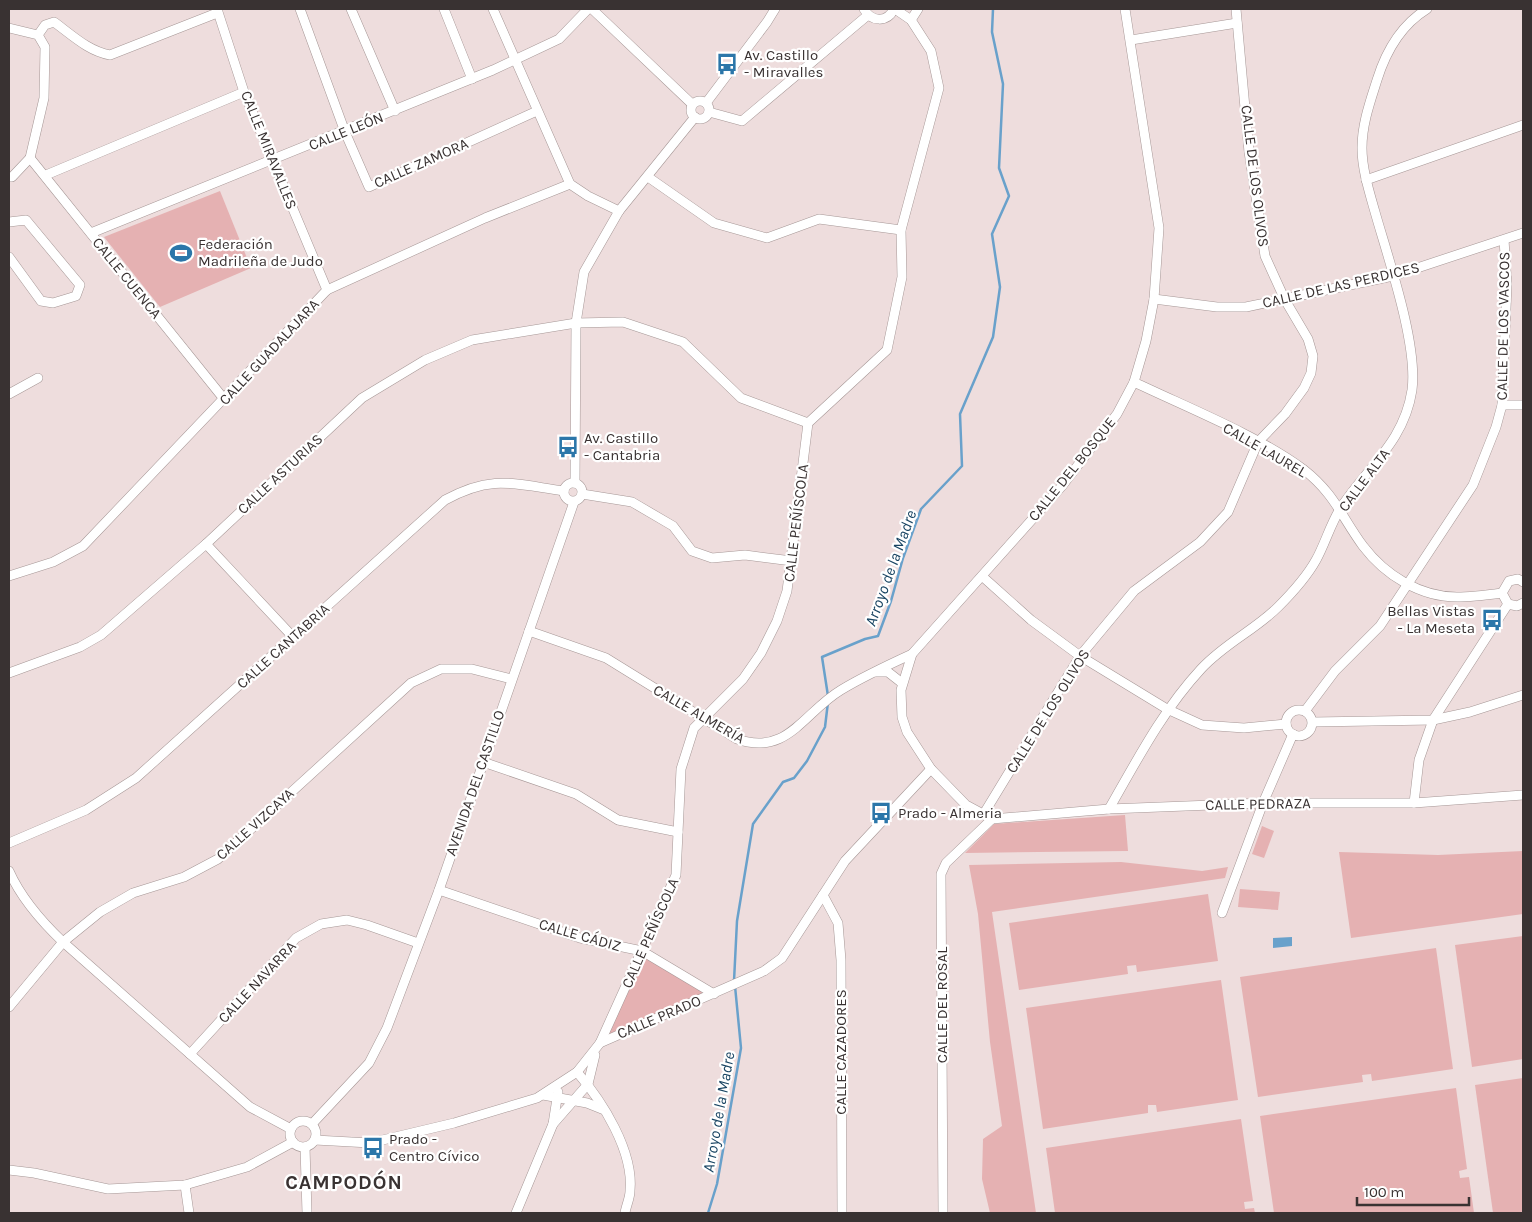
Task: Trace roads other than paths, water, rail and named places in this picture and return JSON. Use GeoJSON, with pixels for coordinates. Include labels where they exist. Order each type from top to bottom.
{"type":"FeatureCollection","features":[{"type":"Feature","properties":{"kind":"street","name":"CALLE ZAMORA"},"geometry":{"type":"LineString","coordinates":[[300,9],[345,132],[369,187],[537,111]]}},
{"type":"Feature","properties":{"kind":"street"},"geometry":{"type":"LineString","coordinates":[[352,9],[395,111]]}},
{"type":"Feature","properties":{"kind":"street"},"geometry":{"type":"LineString","coordinates":[[444,9],[472,78]]}},
{"type":"Feature","properties":{"kind":"street"},"geometry":{"type":"LineString","coordinates":[[493,9],[570,184],[588,196],[619,211]]}},
{"type":"Feature","properties":{"kind":"street","name":"CALLE LEÓN"},"geometry":{"type":"LineString","coordinates":[[91,233],[345,132],[560,39],[588,9]]}},
{"type":"Feature","properties":{"kind":"street"},"geometry":{"type":"LineString","coordinates":[[592,9],[692,104]]}},
{"type":"Feature","properties":{"kind":"street"},"geometry":{"type":"LineString","coordinates":[[694,118],[703,118],[708,107],[775,9]]}},
{"type":"Feature","properties":{"kind":"street"},"geometry":{"type":"LineString","coordinates":[[694,118],[690,110],[692,104],[698,101],[742,121],[866,12],[883,19],[894,9],[911,20],[932,51],[939,88],[901,230],[902,277],[887,350],[808,423]]}},
{"type":"Feature","properties":{"kind":"street"},"geometry":{"type":"LineString","coordinates":[[911,20],[918,9]]}},
{"type":"Feature","properties":{"kind":"street","name":"CALLE DEL BOSQUE"},"geometry":{"type":"LineString","coordinates":[[992,818],[966,805],[931,769],[907,732],[902,716],[900,675],[912,654],[982,577],[1089,452],[1117,414],[1134,382],[1146,342],[1154,299],[1159,228],[1125,9]]}},
{"type":"Feature","properties":{"kind":"street","name":"CALLE DE LOS OLIVOS"},"geometry":{"type":"LineString","coordinates":[[983,815],[1080,656],[1134,591],[1200,542],[1228,512],[1258,442],[1285,414],[1304,388],[1311,373],[1313,356],[1308,339],[1285,300],[1265,256],[1249,152],[1236,9]]}},
{"type":"Feature","properties":{"kind":"street","name":"CALLE ALTA"},"geometry":{"type":"LineString","coordinates":[[1109,809],[1167,710],[1202,668],[1221,650],[1276,610],[1300,584],[1316,560],[1340,509],[1388,450],[1402,422],[1412,390],[1412,354],[1394,276],[1366,180],[1362,149],[1364,121],[1381,68],[1394,40],[1416,11],[1427,9]]}},
{"type":"Feature","properties":{"kind":"street"},"geometry":{"type":"LineString","coordinates":[[38,35],[45,25],[54,22],[88,48],[98,53],[110,55],[217,11]]}},
{"type":"Feature","properties":{"kind":"street","name":"CALLE MIRAVALLES"},"geometry":{"type":"LineString","coordinates":[[217,11],[244,92],[327,290]]}},
{"type":"Feature","properties":{"kind":"street"},"geometry":{"type":"LineString","coordinates":[[1131,40],[1238,22]]}},
{"type":"Feature","properties":{"kind":"street"},"geometry":{"type":"LineString","coordinates":[[9,28],[38,35],[45,47],[44,98],[30,158],[9,177]]}},
{"type":"Feature","properties":{"kind":"street"},"geometry":{"type":"LineString","coordinates":[[46,175],[244,92]]}},
{"type":"Feature","properties":{"kind":"street"},"geometry":{"type":"LineString","coordinates":[[575,484],[576,323],[584,272],[619,211],[694,118]]}},
{"type":"Feature","properties":{"kind":"street"},"geometry":{"type":"LineString","coordinates":[[1366,180],[1523,125]]}},
{"type":"Feature","properties":{"kind":"street","name":"CALLE CUENCA"},"geometry":{"type":"LineString","coordinates":[[30,158],[46,175],[224,399]]}},
{"type":"Feature","properties":{"kind":"street"},"geometry":{"type":"LineString","coordinates":[[648,177],[714,223],[767,238],[819,219],[901,230]]}},
{"type":"Feature","properties":{"kind":"street","name":"CALLE GUADALAJARA"},"geometry":{"type":"LineString","coordinates":[[9,576],[53,562],[83,546],[327,290],[484,218],[570,184]]}},
{"type":"Feature","properties":{"kind":"street"},"geometry":{"type":"LineString","coordinates":[[9,222],[26,220],[80,285],[76,296],[53,303],[41,301],[9,257]]}},
{"type":"Feature","properties":{"kind":"street","name":"CALLE DE LAS PERDICES"},"geometry":{"type":"LineString","coordinates":[[1154,299],[1217,307],[1246,307],[1394,276],[1523,233]]}},
{"type":"Feature","properties":{"kind":"street","name":"CALLE DE LOS VASCOS"},"geometry":{"type":"LineString","coordinates":[[1305,710],[1335,671],[1380,626],[1473,485],[1496,427],[1502,405],[1506,284],[1504,240]]}},
{"type":"Feature","properties":{"kind":"street","name":"CALLE ASTURIAS"},"geometry":{"type":"LineString","coordinates":[[9,673],[80,647],[101,635],[206,544],[362,398],[426,360],[472,340],[576,323],[623,322],[683,342],[741,398],[808,423]]}},
{"type":"Feature","properties":{"kind":"street"},"geometry":{"type":"LineString","coordinates":[[9,394],[38,378]]}},
{"type":"Feature","properties":{"kind":"street","name":"CALLE LAUREL"},"geometry":{"type":"LineString","coordinates":[[1134,382],[1258,442],[1301,468],[1322,486],[1340,509],[1363,546],[1382,567],[1407,585],[1431,593],[1456,597],[1502,593]]}},
{"type":"Feature","properties":{"kind":"street"},"geometry":{"type":"LineString","coordinates":[[1502,405],[1523,405]]}},
{"type":"Feature","properties":{"kind":"street","name":"CALLE PEÑÍSCOLA"},"geometry":{"type":"LineString","coordinates":[[598,1047],[676,875],[681,769],[694,728],[702,717],[743,679],[761,653],[777,621],[787,591],[792,561],[808,423]]}},
{"type":"Feature","properties":{"kind":"street","name":"CALLE CANTABRIA"},"geometry":{"type":"LineString","coordinates":[[9,843],[86,810],[125,787],[445,500],[468,487],[500,482],[564,491]]}},
{"type":"Feature","properties":{"kind":"street"},"geometry":{"type":"LineString","coordinates":[[569,484],[575,484],[582,489],[582,494],[574,502],[567,499],[564,491],[569,484]]}},
{"type":"Feature","properties":{"kind":"street"},"geometry":{"type":"LineString","coordinates":[[582,494],[632,502],[673,526],[692,551],[712,558],[744,556],[792,561]]}},
{"type":"Feature","properties":{"kind":"street","name":"AVENIDA DEL CASTILLO"},"geometry":{"type":"LineString","coordinates":[[312,1124],[370,1062],[386,1028],[439,890],[574,502]]}},
{"type":"Feature","properties":{"kind":"street"},"geometry":{"type":"LineString","coordinates":[[206,544],[293,637]]}},
{"type":"Feature","properties":{"kind":"street"},"geometry":{"type":"LineString","coordinates":[[982,577],[1031,620],[1080,656],[1167,710],[1202,725],[1244,728],[1286,724]]}},
{"type":"Feature","properties":{"kind":"street"},"geometry":{"type":"LineString","coordinates":[[1508,604],[1502,593],[1509,581],[1518,579],[1523,581]]}},
{"type":"Feature","properties":{"kind":"street"},"geometry":{"type":"LineString","coordinates":[[1508,604],[1523,605]]}},
{"type":"Feature","properties":{"kind":"street"},"geometry":{"type":"LineString","coordinates":[[1414,803],[1419,760],[1432,720],[1508,604]]}},
{"type":"Feature","properties":{"kind":"street","name":"CALLE ALMERÍA"},"geometry":{"type":"LineString","coordinates":[[530,631],[606,658],[737,739],[750,743],[767,743],[780,739],[796,730],[816,708],[839,691],[873,672],[912,654]]}},
{"type":"Feature","properties":{"kind":"street"},"geometry":{"type":"LineString","coordinates":[[894,662],[904,662],[900,675],[894,662]]}},
{"type":"Feature","properties":{"kind":"street","name":"CALLE VIZCAYA"},"geometry":{"type":"LineString","coordinates":[[9,1007],[63,942],[100,912],[133,893],[184,876],[218,859],[411,683],[441,669],[472,669],[511,679]]}},
{"type":"Feature","properties":{"kind":"street"},"geometry":{"type":"LineString","coordinates":[[873,672],[900,675]]}},
{"type":"Feature","properties":{"kind":"street"},"geometry":{"type":"LineString","coordinates":[[1313,722],[1432,720],[1470,712],[1523,695]]}},
{"type":"Feature","properties":{"kind":"street"},"geometry":{"type":"LineString","coordinates":[[1294,710],[1305,710],[1313,722],[1312,727],[1304,735],[1293,734],[1286,724],[1290,713],[1294,710]]}},
{"type":"Feature","properties":{"kind":"street"},"geometry":{"type":"LineString","coordinates":[[1222,913],[1263,803],[1293,734]]}},
{"type":"Feature","properties":{"kind":"street"},"geometry":{"type":"LineString","coordinates":[[483,762],[576,794],[618,820],[678,832]]}},
{"type":"Feature","properties":{"kind":"street","name":"CALLE PRADO"},"geometry":{"type":"LineString","coordinates":[[315,1140],[370,1143],[454,1123],[543,1095],[577,1072],[598,1047],[764,971],[782,958],[845,862],[931,769]]}},
{"type":"Feature","properties":{"kind":"street","name":"CALLE PEDRAZA"},"geometry":{"type":"LineString","coordinates":[[992,818],[1109,809],[1263,803],[1414,803],[1523,796]]}},
{"type":"Feature","properties":{"kind":"street","name":"CALLE DEL ROSAL"},"geometry":{"type":"LineString","coordinates":[[943,1213],[941,874],[946,863],[992,818]]}},
{"type":"Feature","properties":{"kind":"street"},"geometry":{"type":"LineString","coordinates":[[9,871],[14,883],[44,925],[250,1107],[291,1129]]}},
{"type":"Feature","properties":{"kind":"street","name":"CALLE CÁDIZ"},"geometry":{"type":"LineString","coordinates":[[439,890],[580,938],[642,952],[714,994]]}},
{"type":"Feature","properties":{"kind":"street","name":"CALLE CAZADORES"},"geometry":{"type":"LineString","coordinates":[[823,895],[838,923],[841,960],[842,1213]]}},
{"type":"Feature","properties":{"kind":"street","name":"CALLE NAVARRA"},"geometry":{"type":"LineString","coordinates":[[190,1054],[296,938],[321,924],[354,922],[418,943]]}},
{"type":"Feature","properties":{"kind":"street"},"geometry":{"type":"LineString","coordinates":[[553,1124],[588,1084],[598,1047]]}},
{"type":"Feature","properties":{"kind":"street"},"geometry":{"type":"LineString","coordinates":[[577,1072],[588,1084],[614,1124],[626,1156],[630,1190],[624,1213]]}},
{"type":"Feature","properties":{"kind":"street"},"geometry":{"type":"LineString","coordinates":[[516,1213],[553,1124],[560,1085]]}},
{"type":"Feature","properties":{"kind":"street"},"geometry":{"type":"LineString","coordinates":[[543,1095],[595,1105],[604,1111]]}},
{"type":"Feature","properties":{"kind":"street"},"geometry":{"type":"LineString","coordinates":[[291,1129],[300,1121],[312,1124],[316,1131],[315,1140],[305,1147]]}},
{"type":"Feature","properties":{"kind":"street"},"geometry":{"type":"LineString","coordinates":[[291,1129],[293,1142]]}},
{"type":"Feature","properties":{"kind":"street"},"geometry":{"type":"LineString","coordinates":[[293,1142],[305,1147]]}},
{"type":"Feature","properties":{"kind":"street"},"geometry":{"type":"LineString","coordinates":[[9,1170],[34,1173],[108,1189],[185,1185],[247,1167],[293,1142]]}},
{"type":"Feature","properties":{"kind":"street"},"geometry":{"type":"LineString","coordinates":[[305,1147],[307,1213]]}},
{"type":"Feature","properties":{"kind":"street"},"geometry":{"type":"LineString","coordinates":[[185,1185],[190,1213]]}},
{"type":"Feature","properties":{"kind":"water"},"geometry":{"type":"Polygon","coordinates":[[[1292,937],[1292,946],[1273,948],[1273,938],[1292,937]]]}},
{"type":"Feature","properties":{"kind":"waterway","name":"Arroyo de la Madre"},"geometry":{"type":"LineString","coordinates":[[828,696],[822,657],[865,639],[878,636],[921,509],[962,466],[960,414],[993,337],[1000,287],[992,234],[1009,196],[999,168],[1003,84],[992,32],[993,9]]}},
{"type":"Feature","properties":{"kind":"waterway","name":"Arroyo de la Madre"},"geometry":{"type":"LineString","coordinates":[[734,981],[737,921],[753,824],[783,782],[794,778],[807,761],[825,727],[828,702]]}},
{"type":"Feature","properties":{"kind":"waterway","name":"Arroyo de la Madre"},"geometry":{"type":"LineString","coordinates":[[708,1213],[717,1184],[741,1048],[735,986]]}},
{"type":"Feature","properties":{"kind":"place","name":"Av. Castillo - Miravalles"},"geometry":{"type":"Point","coordinates":[727,64]}},
{"type":"Feature","properties":{"kind":"place","name":"Federación Madrileña de Judo"},"geometry":{"type":"Point","coordinates":[181,253]}},
{"type":"Feature","properties":{"kind":"place","name":"Av. Castillo - Cantabria"},"geometry":{"type":"Point","coordinates":[568,447]}},
{"type":"Feature","properties":{"kind":"place","name":"Bellas Vistas - La Meseta"},"geometry":{"type":"Point","coordinates":[1492,620]}},
{"type":"Feature","properties":{"kind":"place","name":"Prado - Almeria"},"geometry":{"type":"Point","coordinates":[881,813]}},
{"type":"Feature","properties":{"kind":"place","name":"Prado - Centro Cívico"},"geometry":{"type":"Point","coordinates":[373,1148]}},
{"type":"Feature","properties":{"kind":"district","name":"CAMPODÓN"},"geometry":{"type":"Point","coordinates":[344,1182]}}]}
